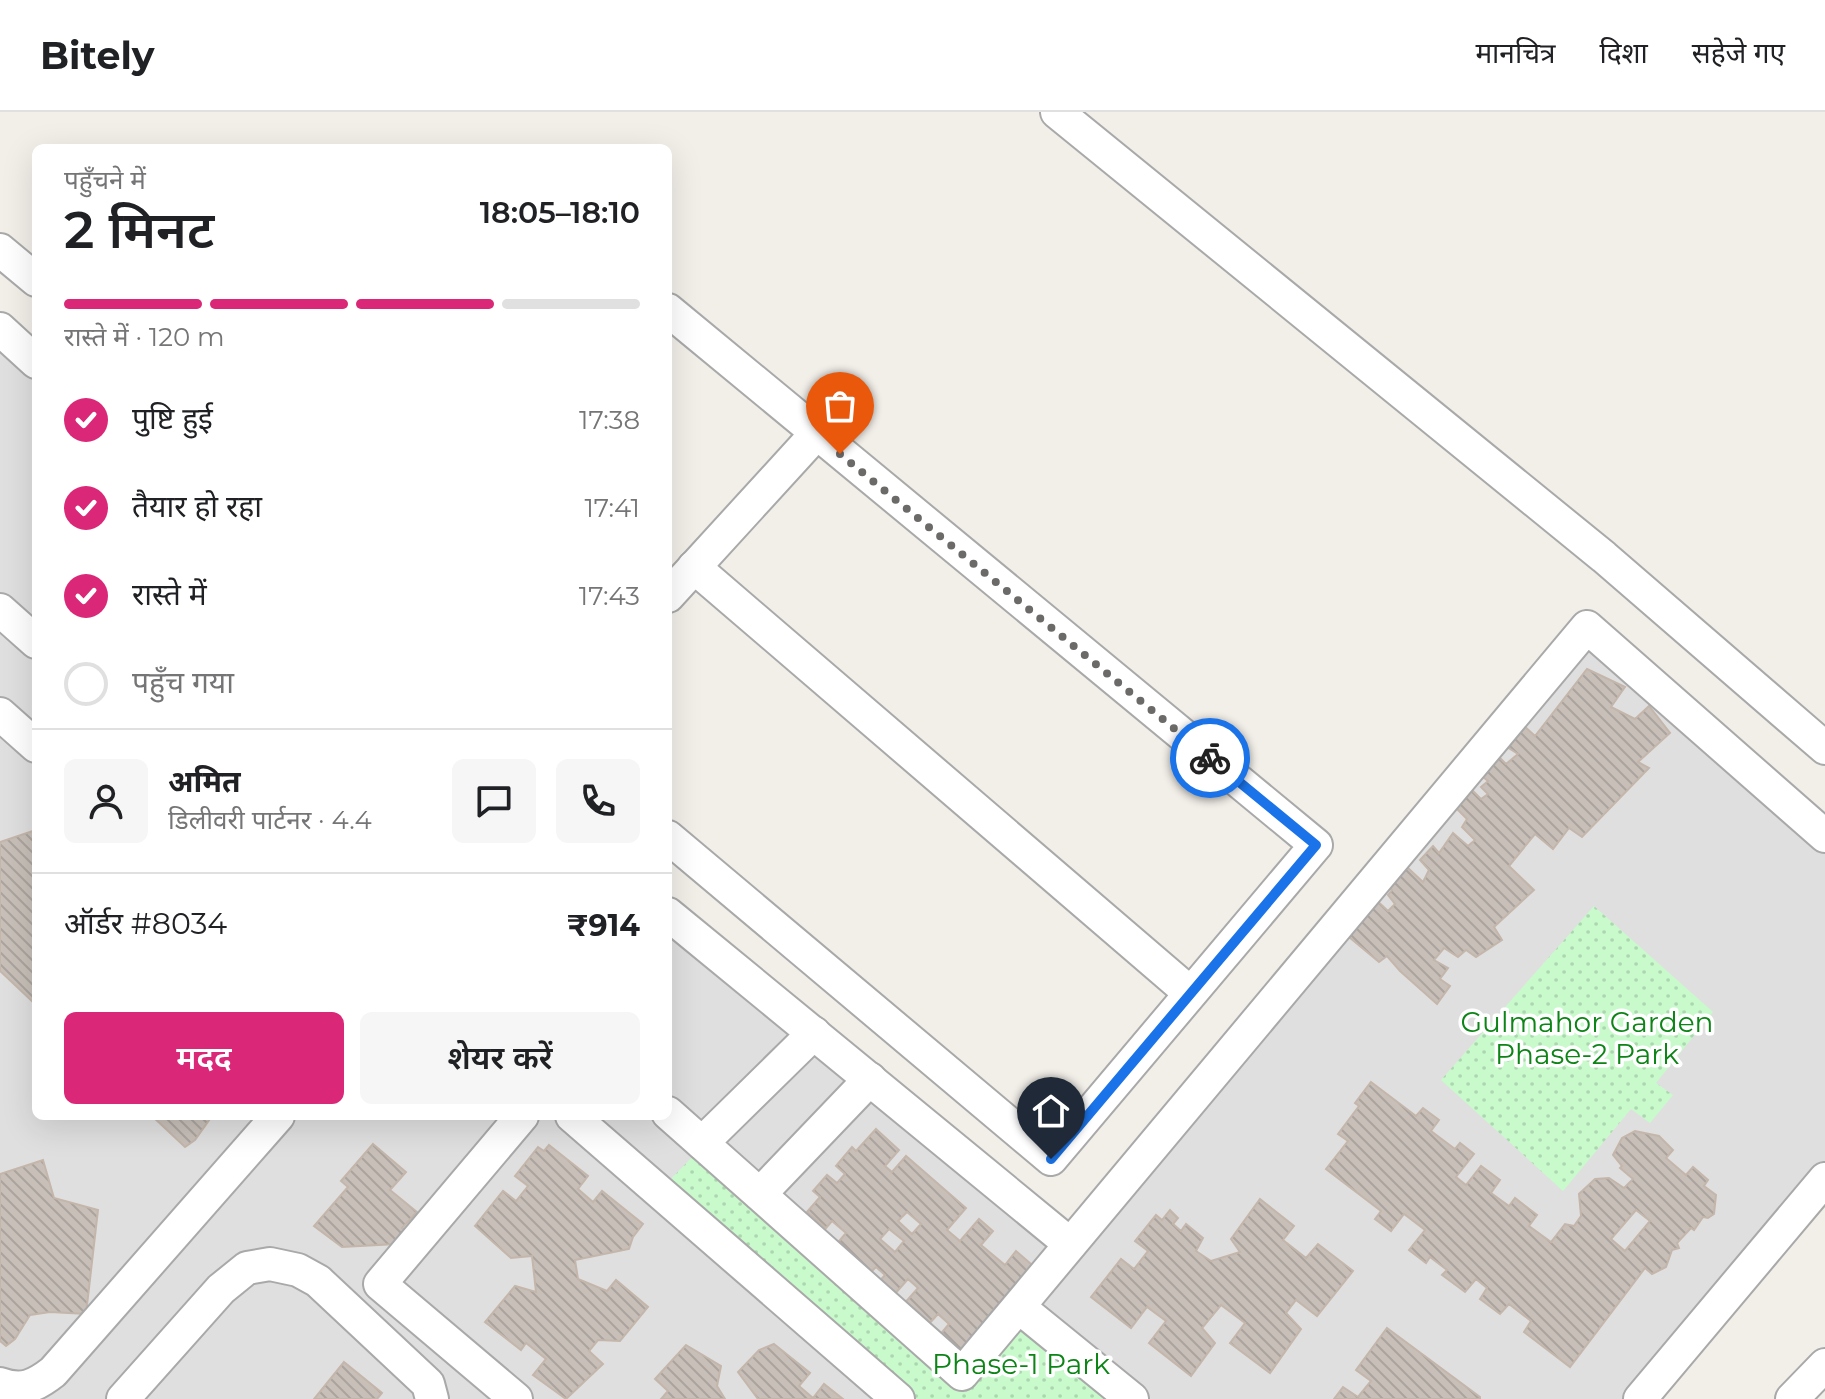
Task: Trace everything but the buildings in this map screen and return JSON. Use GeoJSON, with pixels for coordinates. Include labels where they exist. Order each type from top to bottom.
{"type":"FeatureCollection","features":[{"type":"Feature","properties":{"kind":"street"},"geometry":{"type":"LineString","coordinates":[[1071,116],[1604,557],[1825,748]]}},
{"type":"Feature","properties":{"kind":"street"},"geometry":{"type":"LineString","coordinates":[[0,250],[32,277]]}},
{"type":"Feature","properties":{"kind":"street"},"geometry":{"type":"LineString","coordinates":[[672,313],[1316,845],[1051,1159],[672,840]]}},
{"type":"Feature","properties":{"kind":"street"},"geometry":{"type":"LineString","coordinates":[[0,329],[32,358]]}},
{"type":"Feature","properties":{"kind":"street"},"geometry":{"type":"LineString","coordinates":[[672,592],[816,434]]}},
{"type":"Feature","properties":{"kind":"street"},"geometry":{"type":"LineString","coordinates":[[694,567],[1189,992]]}},
{"type":"Feature","properties":{"kind":"street"},"geometry":{"type":"LineString","coordinates":[[0,610],[32,638]]}},
{"type":"Feature","properties":{"kind":"street"},"geometry":{"type":"LineString","coordinates":[[672,1117],[962,1374],[1587,627],[1825,836]]}},
{"type":"Feature","properties":{"kind":"street"},"geometry":{"type":"LineString","coordinates":[[0,714],[32,742]]}},
{"type":"Feature","properties":{"kind":"street"},"geometry":{"type":"LineString","coordinates":[[674,929],[814,1033],[1070,1244]]}},
{"type":"Feature","properties":{"kind":"street"},"geometry":{"type":"LineString","coordinates":[[702,1143],[814,1033]]}},
{"type":"Feature","properties":{"kind":"street"},"geometry":{"type":"LineString","coordinates":[[760,1194],[870,1079]]}},
{"type":"Feature","properties":{"kind":"street"},"geometry":{"type":"LineString","coordinates":[[0,1384],[16,1390],[36,1385],[53,1372],[274,1120]]}},
{"type":"Feature","properties":{"kind":"street"},"geometry":{"type":"LineString","coordinates":[[516,1399],[380,1284],[519,1120]]}},
{"type":"Feature","properties":{"kind":"street"},"geometry":{"type":"LineString","coordinates":[[577,1120],[898,1399]]}},
{"type":"Feature","properties":{"kind":"street"},"geometry":{"type":"LineString","coordinates":[[1640,1399],[1825,1179]]}},
{"type":"Feature","properties":{"kind":"street"},"geometry":{"type":"LineString","coordinates":[[123,1399],[221,1289],[247,1268],[270,1264],[298,1270],[318,1281],[428,1384],[432,1399]]}},
{"type":"Feature","properties":{"kind":"street"},"geometry":{"type":"LineString","coordinates":[[1020,1308],[1132,1399]]}},
{"type":"Feature","properties":{"kind":"street"},"geometry":{"type":"LineString","coordinates":[[1792,1399],[1825,1365]]}},
{"type":"Feature","properties":{"kind":"shaded area"},"geometry":{"type":"Polygon","coordinates":[[[0,319],[32,347],[32,1120],[672,1120],[672,899],[1070,1243],[1587,627],[1825,836],[1825,1183],[1650,1399],[0,1399],[0,319]]]}},
{"type":"Feature","properties":{"kind":"green space","name":"Gulmahor Garden Phase-2 Park"},"geometry":{"type":"Polygon","coordinates":[[[1594,906],[1713,1012],[1656,1083],[1673,1095],[1650,1123],[1631,1109],[1563,1191],[1441,1080],[1594,906]]]}},
{"type":"Feature","properties":{"kind":"green space","name":"Phase-1 Park"},"geometry":{"type":"Polygon","coordinates":[[[700,1149],[962,1373],[1019,1317],[1122,1399],[912,1399],[665,1185],[700,1149]]]}},
{"type":"Feature","properties":{"kind":"way so far"},"geometry":{"type":"LineString","coordinates":[[840,454],[1210,758]]}},
{"type":"Feature","properties":{"kind":"route"},"geometry":{"type":"LineString","coordinates":[[1051,1159],[1316,845],[1210,758]]}}]}
